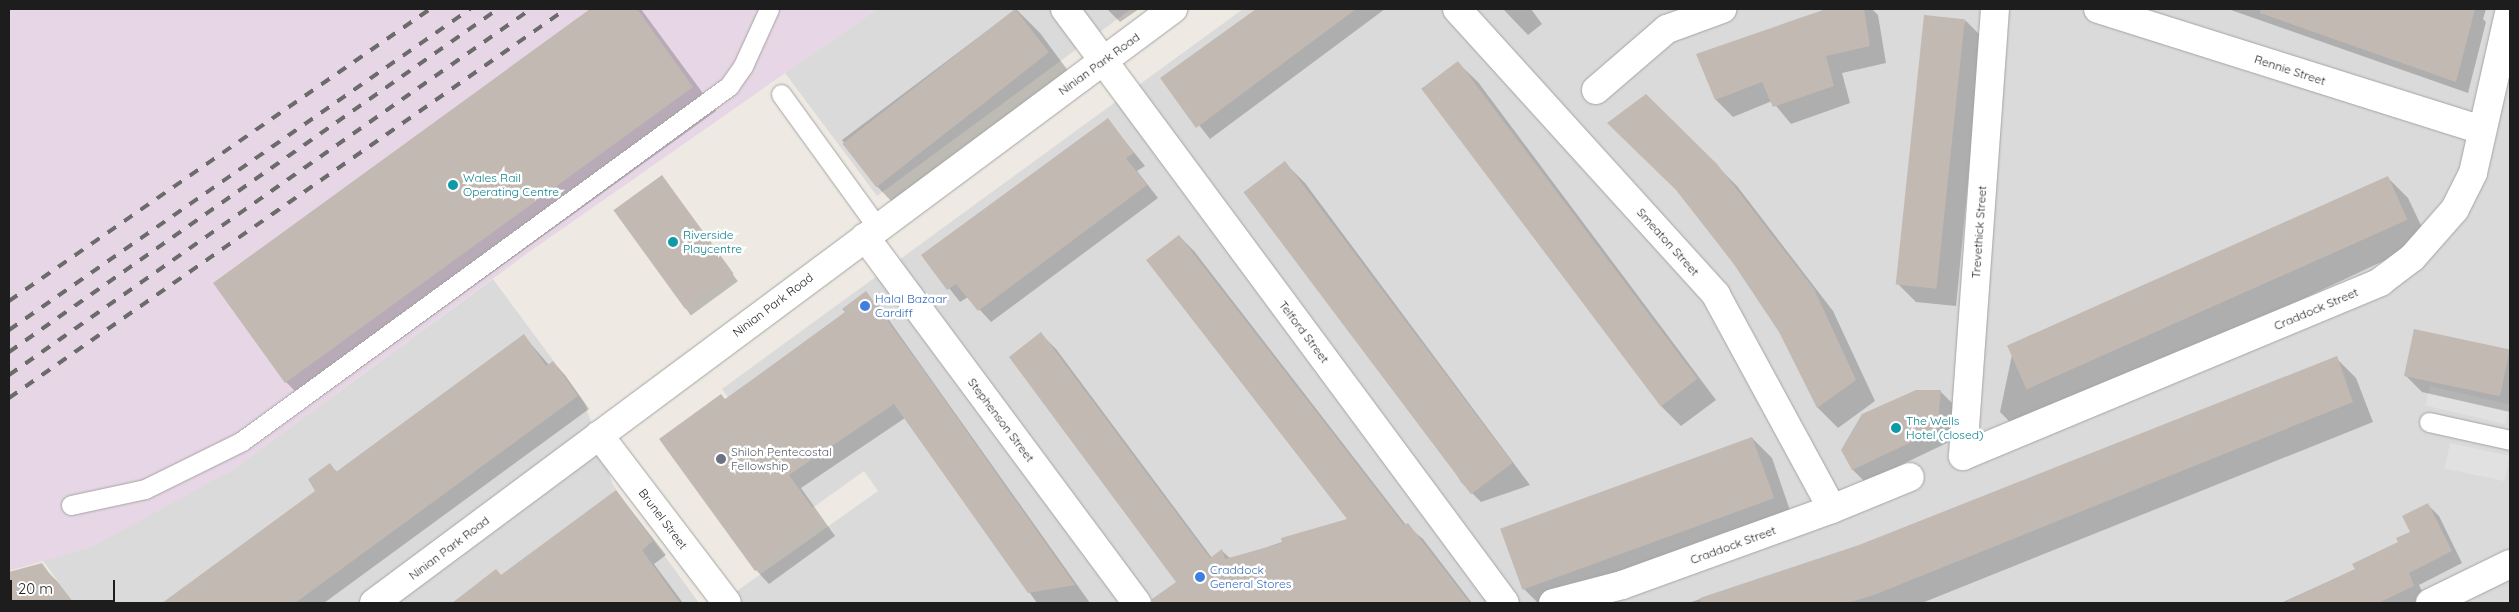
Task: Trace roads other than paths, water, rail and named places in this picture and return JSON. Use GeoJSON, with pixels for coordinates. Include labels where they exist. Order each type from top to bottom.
{"type":"FeatureCollection","features":[{"type":"Feature","properties":{"kind":"street","name":"Telford Street"},"geometry":{"type":"LineString","coordinates":[[1065,9],[1102,62],[1505,603]]}},
{"type":"Feature","properties":{"kind":"street","name":"Ninian Park Road"},"geometry":{"type":"LineString","coordinates":[[385,600],[599,434],[1174,9]]}},
{"type":"Feature","properties":{"kind":"street","name":"Smeaton Street"},"geometry":{"type":"LineString","coordinates":[[1456,9],[1716,295],[1832,509]]}},
{"type":"Feature","properties":{"kind":"street"},"geometry":{"type":"LineString","coordinates":[[1596,90],[1668,29],[1722,9]]}},
{"type":"Feature","properties":{"kind":"street","name":"Trevethick Street"},"geometry":{"type":"LineString","coordinates":[[1963,456],[1995,9]]}},
{"type":"Feature","properties":{"kind":"street","name":"Rennie Street"},"geometry":{"type":"LineString","coordinates":[[2098,9],[2481,130]]}},
{"type":"Feature","properties":{"kind":"street","name":"Craddock Street"},"geometry":{"type":"LineString","coordinates":[[1963,456],[2380,282],[2412,258],[2455,209],[2473,173],[2481,130],[2510,9]]}},
{"type":"Feature","properties":{"kind":"street","name":"Stephenson Street"},"geometry":{"type":"LineString","coordinates":[[871,232],[1137,603]]}},
{"type":"Feature","properties":{"kind":"street","name":"Brunel Street"},"geometry":{"type":"LineString","coordinates":[[599,434],[727,603]]}},
{"type":"Feature","properties":{"kind":"street","name":"Craddock Street"},"geometry":{"type":"LineString","coordinates":[[1553,603],[1622,585],[1832,509],[1910,477]]}},
{"type":"Feature","properties":{"kind":"street"},"geometry":{"type":"LineString","coordinates":[[2430,603],[2510,564]]}},
{"type":"Feature","properties":{"kind":"lane"},"geometry":{"type":"LineString","coordinates":[[71,505],[145,489],[242,441],[729,86],[743,66],[769,9]]}},
{"type":"Feature","properties":{"kind":"lane"},"geometry":{"type":"LineString","coordinates":[[781,94],[871,232]]}},
{"type":"Feature","properties":{"kind":"lane"},"geometry":{"type":"LineString","coordinates":[[2429,422],[2510,440]]}},
{"type":"Feature","properties":{"kind":"railway"},"geometry":{"type":"LineString","coordinates":[[9,301],[430,9]]}},
{"type":"Feature","properties":{"kind":"railway"},"geometry":{"type":"LineString","coordinates":[[9,330],[470,9]]}},
{"type":"Feature","properties":{"kind":"railway"},"geometry":{"type":"LineString","coordinates":[[9,352],[498,9]]}},
{"type":"Feature","properties":{"kind":"railway"},"geometry":{"type":"LineString","coordinates":[[9,375],[531,9]]}},
{"type":"Feature","properties":{"kind":"railway"},"geometry":{"type":"LineString","coordinates":[[9,398],[566,9]]}},
{"type":"Feature","properties":{"kind":"place","name":"Wales Rail Operating Centre"},"geometry":{"type":"Point","coordinates":[453,185]}},
{"type":"Feature","properties":{"kind":"place","name":"Riverside Playcentre"},"geometry":{"type":"Point","coordinates":[673,242]}},
{"type":"Feature","properties":{"kind":"place","name":"Halal Bazaar Cardiff"},"geometry":{"type":"Point","coordinates":[865,306]}},
{"type":"Feature","properties":{"kind":"place","name":"The Wells Hotel (closed)"},"geometry":{"type":"Point","coordinates":[1896,428]}},
{"type":"Feature","properties":{"kind":"place","name":"Shiloh Pentecostal Fellowship"},"geometry":{"type":"Point","coordinates":[721,459]}},
{"type":"Feature","properties":{"kind":"place","name":"Craddock General Stores"},"geometry":{"type":"Point","coordinates":[1200,577]}}]}
